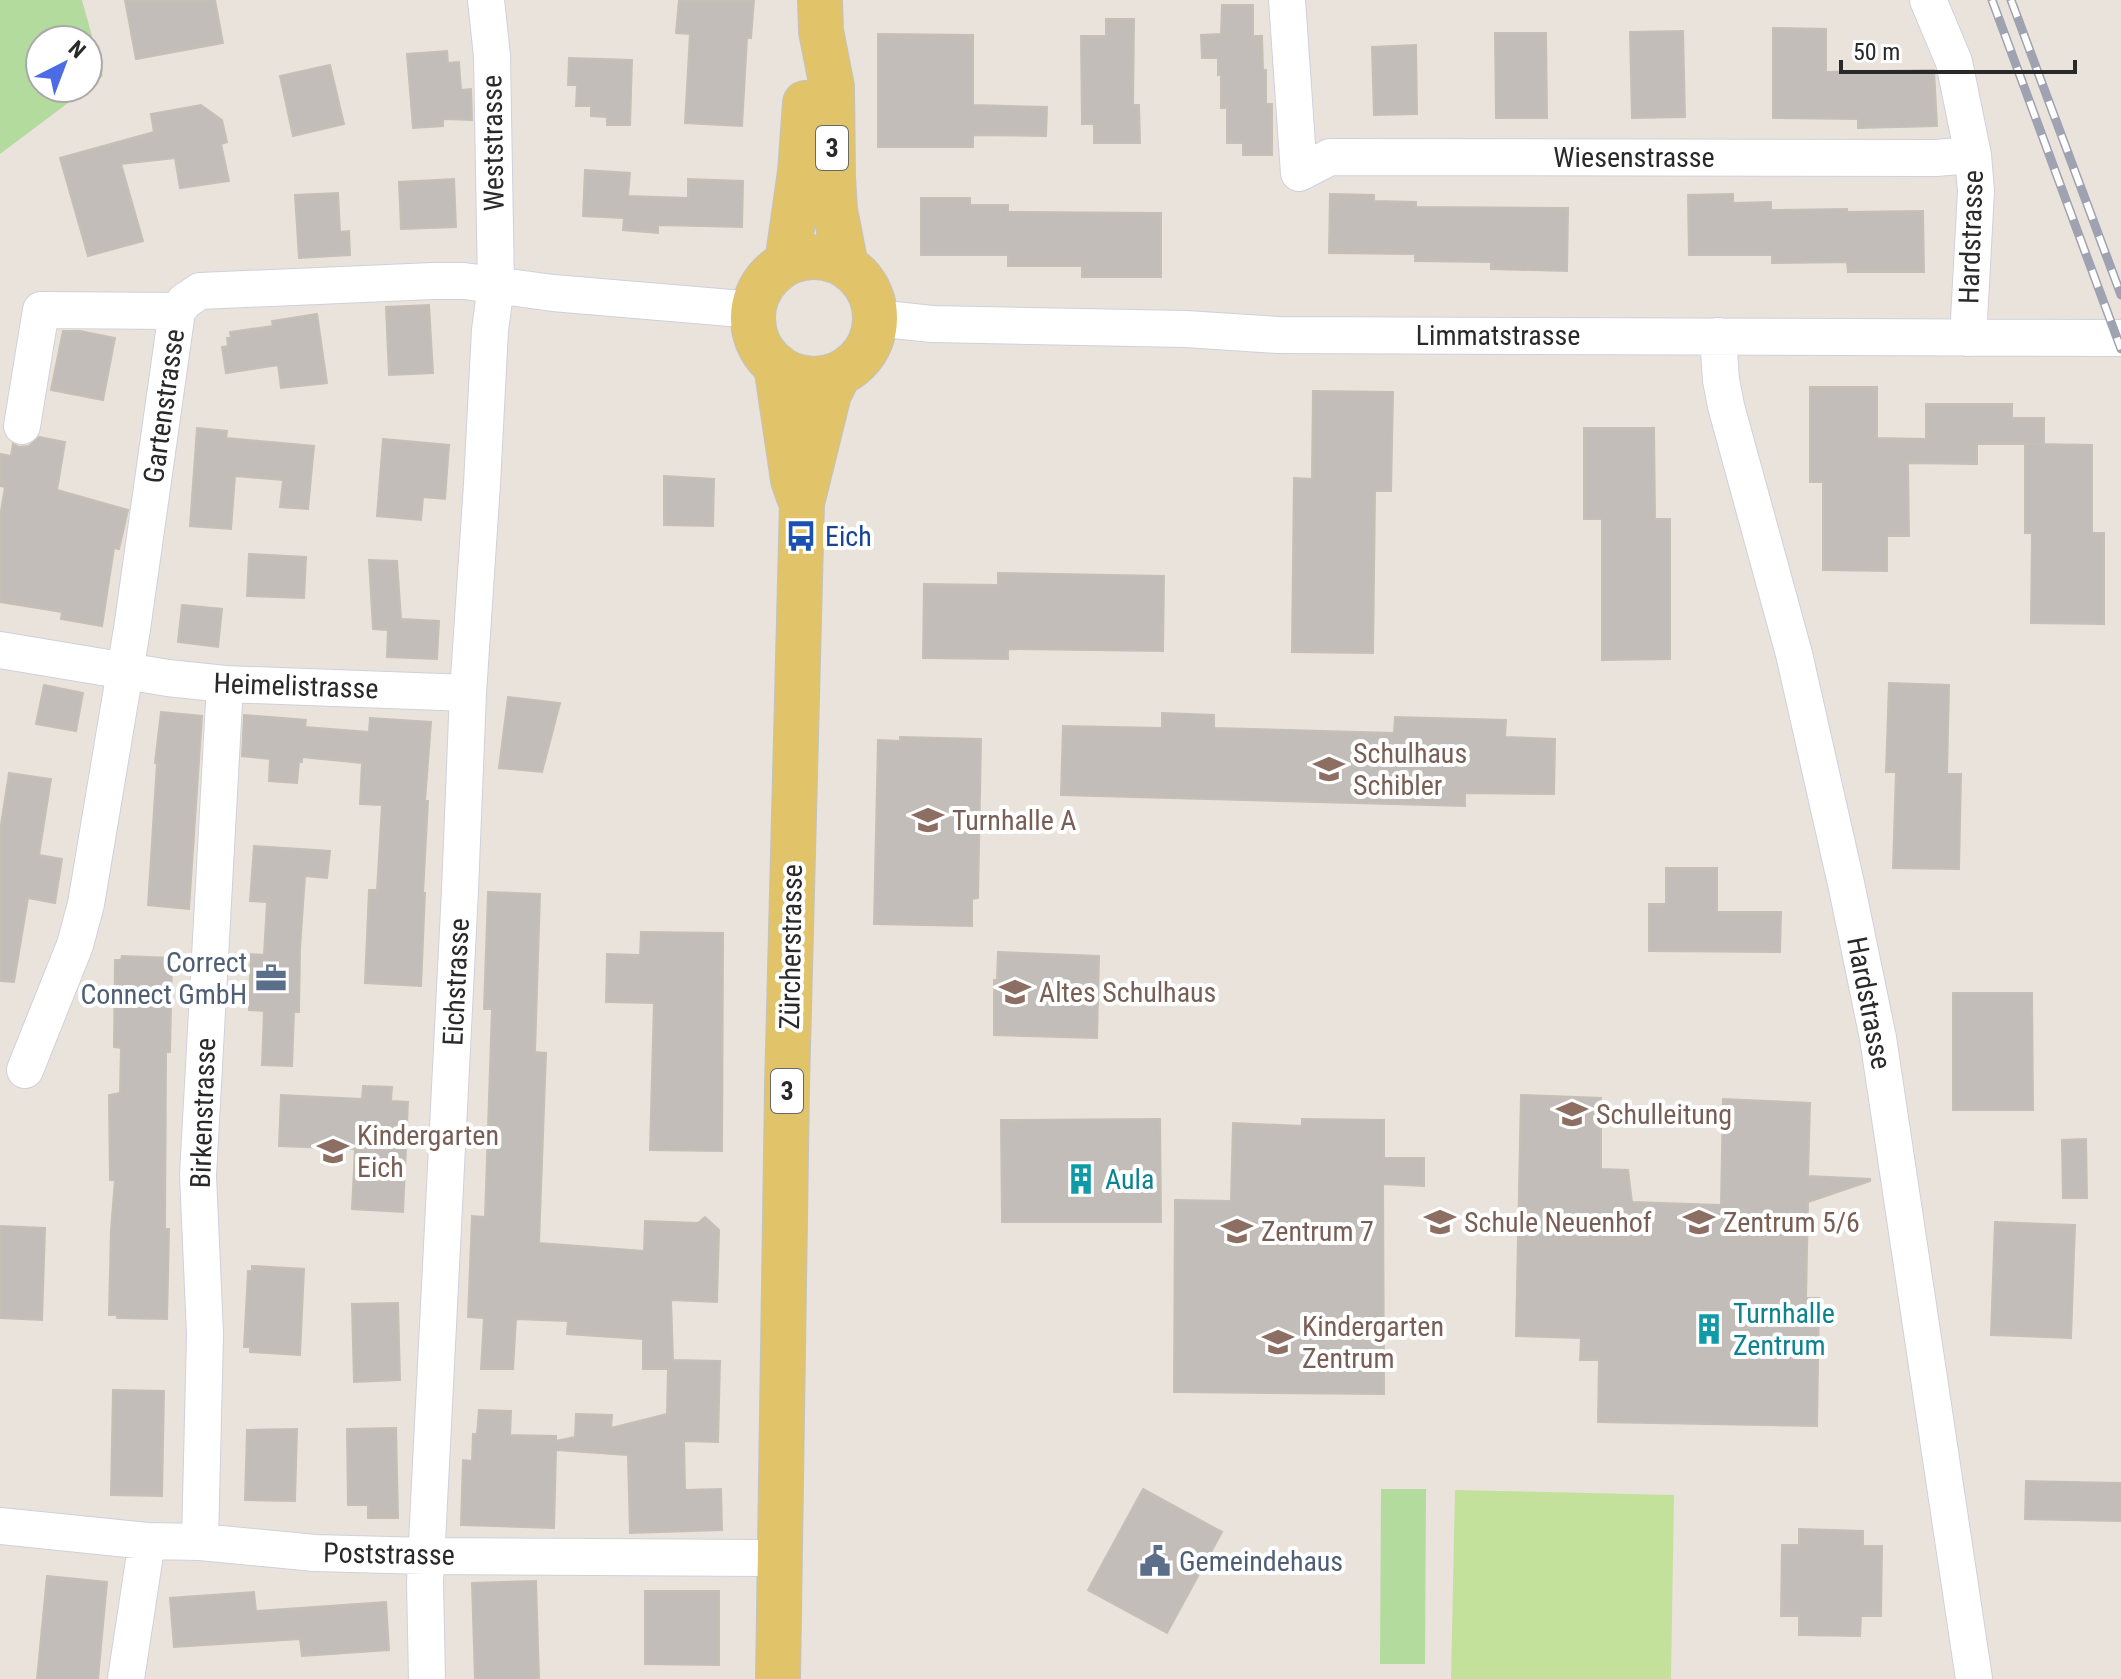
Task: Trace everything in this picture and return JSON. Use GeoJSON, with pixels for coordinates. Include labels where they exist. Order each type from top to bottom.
{"type":"FeatureCollection","features":[{"type":"Feature","properties":{"kind":"main road","name":"3"},"geometry":{"type":"LineString","coordinates":[[787,263],[802,159],[806,86],[821,15]]}},
{"type":"Feature","properties":{"kind":"main road","name":"3"},"geometry":{"type":"LineString","coordinates":[[821,15],[832,87],[833,188],[846,266]]}},
{"type":"Feature","properties":{"kind":"main road"},"geometry":{"type":"LineString","coordinates":[[816,257],[846,266],[868,288],[874,302],[873,336],[866,352],[854,365],[839,374],[821,379],[804,379],[789,374],[765,354],[758,341],[754,310],[764,283],[787,263],[801,258],[816,257]]}},
{"type":"Feature","properties":{"kind":"main road","name":"Zürcherstrasse"},"geometry":{"type":"LineString","coordinates":[[776,365],[793,480],[802,503]]}},
{"type":"Feature","properties":{"kind":"main road","name":"Zürcherstrasse"},"geometry":{"type":"LineString","coordinates":[[778,1679],[787,1087],[802,503],[829,394],[839,374]]}},
{"type":"Feature","properties":{"kind":"street","name":"Weststrasse"},"geometry":{"type":"LineString","coordinates":[[486,0],[492,56],[496,286]]}},
{"type":"Feature","properties":{"kind":"street","name":"Wiesenstrasse"},"geometry":{"type":"LineString","coordinates":[[1287,0],[1299,173],[1330,157],[1935,158],[1973,155]]}},
{"type":"Feature","properties":{"kind":"street","name":"Hardstrasse"},"geometry":{"type":"LineString","coordinates":[[1928,0],[1954,62],[1973,155],[1975,203],[1968,338]]}},
{"type":"Feature","properties":{"kind":"street","name":"Gartenstrasse"},"geometry":{"type":"LineString","coordinates":[[25,1070],[75,945],[86,904],[132,629],[177,311],[185,301],[200,291],[464,281],[553,293],[754,310]]}},
{"type":"Feature","properties":{"kind":"street","name":"Eichstrasse"},"geometry":{"type":"LineString","coordinates":[[427,1679],[426,1556],[468,693],[490,330],[496,286]]}},
{"type":"Feature","properties":{"kind":"street"},"geometry":{"type":"LineString","coordinates":[[22,426],[41,310],[177,311]]}},
{"type":"Feature","properties":{"kind":"street","name":"Limmatstrasse"},"geometry":{"type":"LineString","coordinates":[[875,318],[932,324],[1186,329],[1278,335],[2121,338]]}},
{"type":"Feature","properties":{"kind":"street","name":"Hardstrasse"},"geometry":{"type":"LineString","coordinates":[[1718,336],[1726,406],[1794,654],[1878,1038],[1974,1679]]}},
{"type":"Feature","properties":{"kind":"street","name":"Heimelistrasse"},"geometry":{"type":"LineString","coordinates":[[0,650],[168,678],[225,684],[468,693]]}},
{"type":"Feature","properties":{"kind":"street","name":"Birkenstrasse"},"geometry":{"type":"LineString","coordinates":[[200,1542],[205,1334],[198,1175],[225,684]]}},
{"type":"Feature","properties":{"kind":"street","name":"Poststrasse"},"geometry":{"type":"LineString","coordinates":[[0,1526],[315,1553],[779,1558]]}},
{"type":"Feature","properties":{"kind":"street"},"geometry":{"type":"LineString","coordinates":[[126,1679],[147,1541]]}},
{"type":"Feature","properties":{"kind":"green space"},"geometry":{"type":"Polygon","coordinates":[[[0,0],[82,0],[89,24],[24,24],[24,104],[67,104],[0,154],[0,0]]]}},
{"type":"Feature","properties":{"kind":"green space"},"geometry":{"type":"Polygon","coordinates":[[[1381,1489],[1426,1489],[1425,1664],[1380,1664],[1381,1489]]]}},
{"type":"Feature","properties":{"kind":"green space"},"geometry":{"type":"Polygon","coordinates":[[[1455,1490],[1674,1495],[1671,1679],[1451,1679],[1455,1490]]]}},
{"type":"Feature","properties":{"kind":"building"},"geometry":{"type":"Polygon","coordinates":[[[125,0],[215,0],[223,43],[136,59],[125,0]]]}},
{"type":"Feature","properties":{"kind":"building"},"geometry":{"type":"Polygon","coordinates":[[[679,0],[754,0],[751,38],[747,38],[742,126],[685,123],[690,34],[676,33],[679,0]]]}},
{"type":"Feature","properties":{"kind":"building"},"geometry":{"type":"Polygon","coordinates":[[[1222,5],[1253,5],[1253,36],[1262,36],[1266,104],[1272,104],[1272,155],[1243,155],[1243,143],[1227,143],[1227,108],[1221,108],[1218,58],[1202,58],[1201,35],[1221,34],[1222,5]]]}},
{"type":"Feature","properties":{"kind":"building"},"geometry":{"type":"Polygon","coordinates":[[[1106,19],[1134,19],[1133,105],[1139,105],[1140,143],[1094,143],[1094,124],[1082,124],[1081,36],[1106,36],[1106,19]]]}},
{"type":"Feature","properties":{"kind":"building"},"geometry":{"type":"Polygon","coordinates":[[[1773,28],[1826,29],[1826,72],[1934,70],[1937,126],[1858,128],[1858,119],[1773,118],[1773,28]]]}},
{"type":"Feature","properties":{"kind":"building"},"geometry":{"type":"Polygon","coordinates":[[[1683,31],[1685,117],[1632,118],[1630,32],[1683,31]]]}},
{"type":"Feature","properties":{"kind":"building"},"geometry":{"type":"Polygon","coordinates":[[[1495,33],[1546,33],[1547,118],[1496,118],[1495,33]]]}},
{"type":"Feature","properties":{"kind":"building"},"geometry":{"type":"Polygon","coordinates":[[[878,34],[973,35],[973,105],[1047,107],[1046,136],[973,135],[973,147],[878,147],[878,34]]]}},
{"type":"Feature","properties":{"kind":"building"},"geometry":{"type":"Polygon","coordinates":[[[1416,45],[1417,114],[1374,115],[1372,47],[1416,45]]]}},
{"type":"Feature","properties":{"kind":"building"},"geometry":{"type":"Polygon","coordinates":[[[447,51],[448,63],[459,62],[461,90],[471,89],[472,120],[443,119],[443,126],[413,128],[407,54],[447,51]]]}},
{"type":"Feature","properties":{"kind":"building"},"geometry":{"type":"Polygon","coordinates":[[[569,58],[632,60],[630,125],[607,125],[607,117],[591,116],[591,106],[576,106],[577,85],[568,85],[569,58]]]}},
{"type":"Feature","properties":{"kind":"building"},"geometry":{"type":"Polygon","coordinates":[[[330,65],[344,124],[293,136],[280,76],[330,65]]]}},
{"type":"Feature","properties":{"kind":"building"},"geometry":{"type":"Polygon","coordinates":[[[201,105],[222,120],[227,142],[221,144],[229,181],[180,188],[175,158],[121,164],[143,241],[88,256],[60,158],[154,132],[151,114],[201,105]]]}},
{"type":"Feature","properties":{"kind":"building"},"geometry":{"type":"Polygon","coordinates":[[[585,170],[630,173],[628,196],[688,198],[688,179],[743,181],[742,227],[658,225],[658,233],[623,230],[624,218],[583,216],[585,170]]]}},
{"type":"Feature","properties":{"kind":"building"},"geometry":{"type":"Polygon","coordinates":[[[454,179],[456,227],[401,229],[399,182],[454,179]]]}},
{"type":"Feature","properties":{"kind":"building"},"geometry":{"type":"Polygon","coordinates":[[[338,193],[340,232],[349,231],[350,255],[299,258],[295,195],[338,193]]]}},
{"type":"Feature","properties":{"kind":"building"},"geometry":{"type":"Polygon","coordinates":[[[1330,194],[1374,195],[1374,201],[1416,202],[1416,207],[1568,208],[1567,271],[1491,269],[1491,262],[1415,261],[1415,254],[1329,253],[1330,194]]]}},
{"type":"Feature","properties":{"kind":"building"},"geometry":{"type":"Polygon","coordinates":[[[1733,194],[1733,203],[1771,202],[1771,210],[1923,211],[1924,272],[1848,272],[1847,262],[1772,263],[1772,255],[1689,255],[1688,195],[1733,194]]]}},
{"type":"Feature","properties":{"kind":"building"},"geometry":{"type":"Polygon","coordinates":[[[921,198],[970,198],[970,205],[1008,205],[1008,212],[1161,213],[1161,277],[1082,277],[1082,266],[1008,266],[1008,255],[921,255],[921,198]]]}},
{"type":"Feature","properties":{"kind":"building"},"geometry":{"type":"Polygon","coordinates":[[[429,305],[433,373],[389,375],[386,307],[429,305]]]}},
{"type":"Feature","properties":{"kind":"building"},"geometry":{"type":"Polygon","coordinates":[[[317,314],[327,383],[281,388],[278,365],[226,373],[222,347],[228,346],[230,332],[273,326],[272,321],[317,314]]]}},
{"type":"Feature","properties":{"kind":"building"},"geometry":{"type":"Polygon","coordinates":[[[63,331],[115,338],[103,400],[51,390],[63,331]]]}},
{"type":"Feature","properties":{"kind":"building"},"geometry":{"type":"Polygon","coordinates":[[[1810,387],[1877,387],[1877,438],[1926,439],[1926,404],[2012,404],[2012,418],[2044,418],[2044,444],[1977,444],[1977,464],[1908,463],[1909,536],[1887,536],[1887,571],[1823,570],[1823,482],[1810,482],[1810,387]]]}},
{"type":"Feature","properties":{"kind":"building"},"geometry":{"type":"Polygon","coordinates":[[[1313,391],[1393,392],[1391,491],[1375,491],[1373,653],[1292,652],[1294,478],[1312,479],[1313,391]]]}},
{"type":"Feature","properties":{"kind":"building"},"geometry":{"type":"Polygon","coordinates":[[[197,428],[227,431],[226,438],[314,446],[308,509],[280,507],[283,480],[235,476],[231,529],[190,526],[197,428]]]}},
{"type":"Feature","properties":{"kind":"building"},"geometry":{"type":"Polygon","coordinates":[[[1584,428],[1654,428],[1655,519],[1670,519],[1670,659],[1602,660],[1602,519],[1584,519],[1584,428]]]}},
{"type":"Feature","properties":{"kind":"building"},"geometry":{"type":"Polygon","coordinates":[[[39,437],[65,442],[57,490],[128,510],[119,549],[114,548],[102,626],[61,619],[62,612],[0,602],[0,517],[5,487],[0,486],[0,454],[11,456],[13,444],[29,446],[39,437]]]}},
{"type":"Feature","properties":{"kind":"building"},"geometry":{"type":"Polygon","coordinates":[[[383,439],[449,445],[445,499],[423,497],[421,520],[377,516],[383,439]]]}},
{"type":"Feature","properties":{"kind":"building"},"geometry":{"type":"Polygon","coordinates":[[[2025,444],[2092,445],[2092,533],[2104,533],[2104,624],[2031,623],[2032,533],[2025,533],[2025,444]]]}},
{"type":"Feature","properties":{"kind":"building"},"geometry":{"type":"Polygon","coordinates":[[[664,476],[714,479],[713,526],[664,525],[664,476]]]}},
{"type":"Feature","properties":{"kind":"building"},"geometry":{"type":"Polygon","coordinates":[[[249,554],[306,557],[304,598],[247,596],[249,554]]]}},
{"type":"Feature","properties":{"kind":"building"},"geometry":{"type":"Polygon","coordinates":[[[369,560],[397,561],[401,619],[439,621],[437,659],[387,657],[388,630],[373,629],[369,560]]]}},
{"type":"Feature","properties":{"kind":"building"},"geometry":{"type":"Polygon","coordinates":[[[998,573],[1164,576],[1163,651],[1008,649],[1008,659],[923,658],[924,584],[998,585],[998,573]]]}},
{"type":"Feature","properties":{"kind":"building"},"geometry":{"type":"Polygon","coordinates":[[[182,605],[222,609],[218,647],[178,642],[182,605]]]}},
{"type":"Feature","properties":{"kind":"building"},"geometry":{"type":"Polygon","coordinates":[[[1889,683],[1949,685],[1947,774],[1961,774],[1959,869],[1893,868],[1896,772],[1886,772],[1889,683]]]}},
{"type":"Feature","properties":{"kind":"building"},"geometry":{"type":"Polygon","coordinates":[[[44,685],[83,693],[76,731],[36,724],[44,685]]]}},
{"type":"Feature","properties":{"kind":"building"},"geometry":{"type":"Polygon","coordinates":[[[508,697],[560,703],[542,772],[499,768],[508,697]]]}},
{"type":"Feature","properties":{"kind":"building"},"geometry":{"type":"Polygon","coordinates":[[[161,712],[202,716],[189,909],[148,905],[155,763],[161,712]]]}},
{"type":"Feature","properties":{"kind":"building"},"geometry":{"type":"Polygon","coordinates":[[[1162,713],[1214,715],[1214,728],[1394,733],[1395,717],[1506,720],[1505,737],[1555,739],[1554,794],[1465,793],[1465,806],[1061,795],[1063,726],[1162,728],[1162,713]]]}},
{"type":"Feature","properties":{"kind":"building"},"geometry":{"type":"Polygon","coordinates":[[[244,715],[306,720],[305,727],[369,732],[370,718],[431,722],[425,801],[428,801],[421,986],[365,983],[369,890],[377,890],[382,805],[360,804],[362,763],[302,757],[297,783],[269,781],[270,759],[242,756],[244,715]]]}},
{"type":"Feature","properties":{"kind":"building","name":"Turnhalle A"},"geometry":{"type":"Polygon","coordinates":[[[900,737],[981,739],[978,898],[972,899],[972,926],[874,924],[878,740],[900,741],[900,737]]]}},
{"type":"Feature","properties":{"kind":"building"},"geometry":{"type":"Polygon","coordinates":[[[9,773],[51,779],[39,855],[62,859],[55,903],[28,898],[14,982],[0,981],[0,831],[9,773]]]}},
{"type":"Feature","properties":{"kind":"building"},"geometry":{"type":"Polygon","coordinates":[[[254,846],[330,851],[327,878],[305,876],[299,1012],[294,1012],[292,1066],[262,1065],[264,1011],[249,1010],[251,954],[264,955],[267,902],[250,901],[254,846]]]}},
{"type":"Feature","properties":{"kind":"building"},"geometry":{"type":"Polygon","coordinates":[[[1666,868],[1717,868],[1717,912],[1781,912],[1780,952],[1649,951],[1649,904],[1666,904],[1666,868]]]}},
{"type":"Feature","properties":{"kind":"building"},"geometry":{"type":"Polygon","coordinates":[[[488,892],[540,894],[535,1052],[546,1053],[539,1243],[644,1251],[645,1221],[698,1223],[705,1217],[719,1230],[717,1302],[671,1300],[673,1360],[720,1361],[718,1442],[684,1441],[685,1490],[721,1489],[722,1530],[630,1533],[628,1455],[556,1450],[554,1528],[461,1525],[463,1460],[472,1461],[473,1434],[477,1434],[479,1410],[511,1411],[510,1435],[556,1436],[556,1441],[575,1437],[576,1414],[612,1415],[611,1428],[667,1414],[668,1369],[643,1369],[643,1339],[567,1334],[568,1321],[516,1319],[513,1369],[481,1369],[484,1318],[468,1317],[472,1216],[485,1217],[492,1009],[484,1009],[488,892]]]}},
{"type":"Feature","properties":{"kind":"building"},"geometry":{"type":"Polygon","coordinates":[[[641,932],[723,933],[722,1151],[650,1150],[654,1003],[606,1002],[607,954],[640,955],[641,932]]]}},
{"type":"Feature","properties":{"kind":"building"},"geometry":{"type":"Polygon","coordinates":[[[998,952],[1099,956],[1097,1038],[994,1035],[994,980],[997,980],[998,952]]]}},
{"type":"Feature","properties":{"kind":"building"},"geometry":{"type":"Polygon","coordinates":[[[122,956],[172,958],[170,1052],[166,1052],[167,1319],[117,1318],[117,1315],[109,1315],[115,1180],[110,1180],[109,1095],[120,1093],[121,1048],[114,1047],[115,960],[121,960],[122,956]]]}},
{"type":"Feature","properties":{"kind":"building"},"geometry":{"type":"Polygon","coordinates":[[[1953,993],[2032,993],[2033,1110],[1953,1110],[1953,993]]]}},
{"type":"Feature","properties":{"kind":"building"},"geometry":{"type":"Polygon","coordinates":[[[363,1086],[392,1087],[391,1101],[408,1102],[403,1212],[352,1209],[355,1149],[279,1146],[281,1095],[362,1099],[363,1086]]]}},
{"type":"Feature","properties":{"kind":"building"},"geometry":{"type":"Polygon","coordinates":[[[1521,1095],[1601,1098],[1601,1169],[1628,1170],[1632,1202],[1721,1205],[1723,1099],[1810,1103],[1808,1176],[1870,1179],[1808,1202],[1806,1298],[1819,1298],[1817,1426],[1598,1422],[1599,1360],[1580,1360],[1581,1338],[1516,1336],[1521,1095]]]}},
{"type":"Feature","properties":{"kind":"building","name":"Aula"},"geometry":{"type":"Polygon","coordinates":[[[1160,1119],[1161,1222],[1002,1222],[1001,1120],[1160,1119]]]}},
{"type":"Feature","properties":{"kind":"building"},"geometry":{"type":"Polygon","coordinates":[[[1302,1119],[1384,1120],[1384,1158],[1424,1158],[1424,1186],[1383,1184],[1384,1394],[1174,1392],[1175,1200],[1231,1201],[1233,1123],[1302,1126],[1302,1119]]]}},
{"type":"Feature","properties":{"kind":"building"},"geometry":{"type":"Polygon","coordinates":[[[2086,1139],[2087,1198],[2063,1198],[2062,1140],[2086,1139]]]}},
{"type":"Feature","properties":{"kind":"building"},"geometry":{"type":"Polygon","coordinates":[[[1995,1222],[2075,1225],[2071,1338],[1991,1335],[1995,1222]]]}},
{"type":"Feature","properties":{"kind":"building"},"geometry":{"type":"Polygon","coordinates":[[[0,1226],[45,1228],[42,1320],[0,1318],[0,1226]]]}},
{"type":"Feature","properties":{"kind":"building"},"geometry":{"type":"Polygon","coordinates":[[[252,1266],[304,1269],[300,1355],[250,1352],[250,1347],[244,1347],[248,1271],[252,1271],[252,1266]]]}},
{"type":"Feature","properties":{"kind":"building"},"geometry":{"type":"Polygon","coordinates":[[[398,1303],[400,1380],[354,1382],[352,1304],[398,1303]]]}},
{"type":"Feature","properties":{"kind":"building"},"geometry":{"type":"Polygon","coordinates":[[[113,1390],[164,1391],[162,1496],[111,1495],[113,1390]]]}},
{"type":"Feature","properties":{"kind":"building"},"geometry":{"type":"Polygon","coordinates":[[[396,1428],[398,1518],[368,1518],[368,1505],[348,1505],[347,1429],[396,1428]]]}},
{"type":"Feature","properties":{"kind":"building"},"geometry":{"type":"Polygon","coordinates":[[[297,1429],[295,1501],[245,1500],[247,1430],[297,1429]]]}},
{"type":"Feature","properties":{"kind":"building"},"geometry":{"type":"Polygon","coordinates":[[[2026,1481],[2121,1483],[2121,1521],[2025,1519],[2026,1481]]]}},
{"type":"Feature","properties":{"kind":"building","name":"Gemeindehaus"},"geometry":{"type":"Polygon","coordinates":[[[1143,1489],[1222,1532],[1167,1633],[1088,1590],[1143,1489]]]}},
{"type":"Feature","properties":{"kind":"building"},"geometry":{"type":"Polygon","coordinates":[[[1799,1529],[1863,1531],[1863,1546],[1882,1546],[1881,1616],[1861,1616],[1860,1636],[1799,1635],[1799,1616],[1781,1616],[1782,1545],[1799,1545],[1799,1529]]]}},
{"type":"Feature","properties":{"kind":"building"},"geometry":{"type":"Polygon","coordinates":[[[47,1576],[107,1582],[98,1679],[37,1679],[47,1576]]]}},
{"type":"Feature","properties":{"kind":"building"},"geometry":{"type":"Polygon","coordinates":[[[536,1581],[539,1679],[475,1679],[472,1583],[536,1581]]]}},
{"type":"Feature","properties":{"kind":"building"},"geometry":{"type":"Polygon","coordinates":[[[645,1591],[719,1591],[719,1665],[645,1664],[645,1591]]]}},
{"type":"Feature","properties":{"kind":"building"},"geometry":{"type":"Polygon","coordinates":[[[254,1592],[256,1611],[386,1602],[389,1650],[302,1656],[300,1639],[174,1647],[170,1598],[254,1592]]]}},
{"type":"Feature","properties":{"kind":"railway"},"geometry":{"type":"LineString","coordinates":[[1992,0],[2121,349]]}},
{"type":"Feature","properties":{"kind":"railway"},"geometry":{"type":"LineString","coordinates":[[2011,0],[2121,295]]}},
{"type":"Feature","properties":{"kind":"place","name":"Eich"},"geometry":{"type":"Point","coordinates":[801,536]}},
{"type":"Feature","properties":{"kind":"place","name":"Schulhaus Schibler"},"geometry":{"type":"Point","coordinates":[1329,769]}},
{"type":"Feature","properties":{"kind":"place","name":"Turnhalle A"},"geometry":{"type":"Point","coordinates":[928,820]}},
{"type":"Feature","properties":{"kind":"place","name":"Correct Connect GmbH"},"geometry":{"type":"Point","coordinates":[271,978]}},
{"type":"Feature","properties":{"kind":"place","name":"Altes Schulhaus"},"geometry":{"type":"Point","coordinates":[1015,992]}},
{"type":"Feature","properties":{"kind":"place","name":"Schulleitung"},"geometry":{"type":"Point","coordinates":[1572,1114]}},
{"type":"Feature","properties":{"kind":"place","name":"Kindergarten Eich"},"geometry":{"type":"Point","coordinates":[333,1151]}},
{"type":"Feature","properties":{"kind":"place","name":"Aula"},"geometry":{"type":"Point","coordinates":[1081,1179]}},
{"type":"Feature","properties":{"kind":"place","name":"Schule Neuenhof"},"geometry":{"type":"Point","coordinates":[1440,1222]}},
{"type":"Feature","properties":{"kind":"place","name":"Zentrum 5/6"},"geometry":{"type":"Point","coordinates":[1699,1222]}},
{"type":"Feature","properties":{"kind":"place","name":"Zentrum 7"},"geometry":{"type":"Point","coordinates":[1237,1231]}},
{"type":"Feature","properties":{"kind":"place","name":"Turnhalle Zentrum"},"geometry":{"type":"Point","coordinates":[1709,1329]}},
{"type":"Feature","properties":{"kind":"place","name":"Kindergarten Zentrum"},"geometry":{"type":"Point","coordinates":[1278,1342]}},
{"type":"Feature","properties":{"kind":"place","name":"Gemeindehaus"},"geometry":{"type":"Point","coordinates":[1155,1561]}}]}
